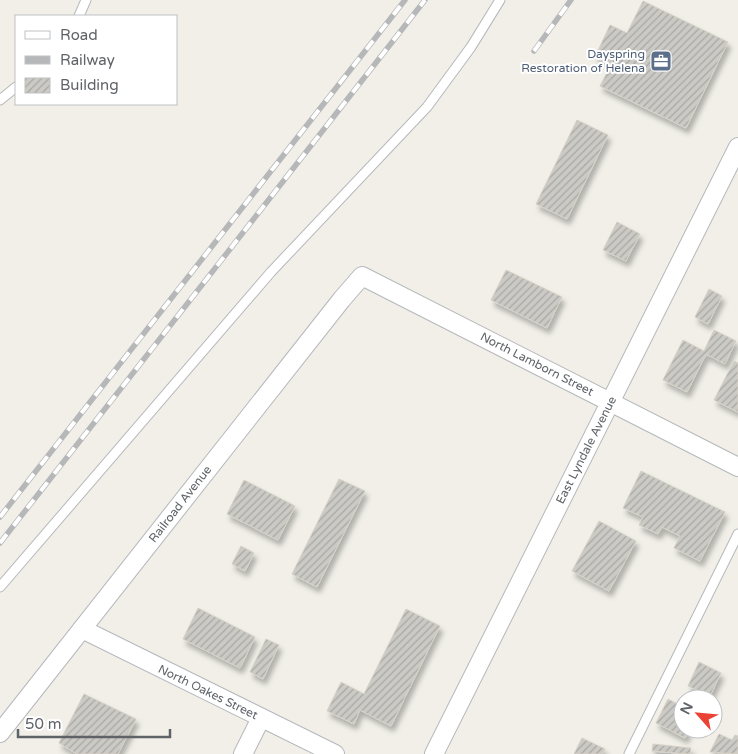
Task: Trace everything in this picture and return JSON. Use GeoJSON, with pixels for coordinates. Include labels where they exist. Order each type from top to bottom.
{"type":"FeatureCollection","features":[{"type":"Feature","properties":{"kind":"street","name":"East Lyndale Avenue"},"geometry":{"type":"LineString","coordinates":[[434,754],[738,147]]}},
{"type":"Feature","properties":{"kind":"street","name":"North Lamborn Street"},"geometry":{"type":"LineString","coordinates":[[362,276],[738,467]]}},
{"type":"Feature","properties":{"kind":"street","name":"Railroad Avenue"},"geometry":{"type":"LineString","coordinates":[[0,733],[362,276]]}},
{"type":"Feature","properties":{"kind":"street","name":"North Oakes Street"},"geometry":{"type":"LineString","coordinates":[[82,629],[335,754]]}},
{"type":"Feature","properties":{"kind":"street"},"geometry":{"type":"LineString","coordinates":[[243,754],[261,718]]}},
{"type":"Feature","properties":{"kind":"lane"},"geometry":{"type":"LineString","coordinates":[[79,15],[86,0]]}},
{"type":"Feature","properties":{"kind":"lane"},"geometry":{"type":"LineString","coordinates":[[0,587],[271,272],[427,107],[471,47],[500,0]]}},
{"type":"Feature","properties":{"kind":"lane"},"geometry":{"type":"LineString","coordinates":[[0,100],[15,88]]}},
{"type":"Feature","properties":{"kind":"lane"},"geometry":{"type":"LineString","coordinates":[[629,754],[738,534]]}},
{"type":"Feature","properties":{"kind":"building","name":"Dayspring Restoration of Helena"},"geometry":{"type":"Polygon","coordinates":[[[643,1],[728,42],[686,128],[600,86],[611,65],[595,57],[610,25],[627,33],[643,1]]]}},
{"type":"Feature","properties":{"kind":"building"},"geometry":{"type":"Polygon","coordinates":[[[577,120],[608,135],[567,219],[536,204],[577,120]]]}},
{"type":"Feature","properties":{"kind":"building"},"geometry":{"type":"Polygon","coordinates":[[[617,222],[640,234],[626,261],[603,250],[617,222]]]}},
{"type":"Feature","properties":{"kind":"building"},"geometry":{"type":"Polygon","coordinates":[[[506,270],[562,297],[547,328],[491,300],[506,270]]]}},
{"type":"Feature","properties":{"kind":"building"},"geometry":{"type":"Polygon","coordinates":[[[709,289],[722,296],[708,324],[695,317],[709,289]]]}},
{"type":"Feature","properties":{"kind":"building"},"geometry":{"type":"Polygon","coordinates":[[[714,330],[736,341],[725,364],[706,354],[687,392],[663,380],[683,340],[704,351],[714,330]]]}},
{"type":"Feature","properties":{"kind":"building"},"geometry":{"type":"Polygon","coordinates":[[[734,361],[738,363],[738,412],[714,400],[734,361]]]}},
{"type":"Feature","properties":{"kind":"building"},"geometry":{"type":"Polygon","coordinates":[[[641,471],[725,512],[700,561],[674,548],[680,536],[662,527],[658,534],[639,525],[643,517],[623,508],[641,471]]]}},
{"type":"Feature","properties":{"kind":"building"},"geometry":{"type":"Polygon","coordinates":[[[339,479],[365,491],[317,587],[292,574],[339,479]]]}},
{"type":"Feature","properties":{"kind":"building"},"geometry":{"type":"Polygon","coordinates":[[[244,480],[295,506],[278,540],[227,514],[244,480]]]}},
{"type":"Feature","properties":{"kind":"building"},"geometry":{"type":"Polygon","coordinates":[[[599,521],[636,541],[609,591],[572,571],[599,521]]]}},
{"type":"Feature","properties":{"kind":"building"},"geometry":{"type":"Polygon","coordinates":[[[241,546],[254,553],[245,571],[232,564],[241,546]]]}},
{"type":"Feature","properties":{"kind":"building"},"geometry":{"type":"Polygon","coordinates":[[[198,608],[255,637],[240,668],[183,639],[198,608]]]}},
{"type":"Feature","properties":{"kind":"building"},"geometry":{"type":"Polygon","coordinates":[[[406,609],[440,626],[391,726],[360,710],[354,724],[327,711],[341,682],[364,694],[406,609]]]}},
{"type":"Feature","properties":{"kind":"building"},"geometry":{"type":"Polygon","coordinates":[[[266,639],[279,645],[263,679],[250,672],[266,639]]]}},
{"type":"Feature","properties":{"kind":"building"},"geometry":{"type":"Polygon","coordinates":[[[699,662],[721,673],[713,689],[695,689],[688,686],[699,662]]]}},
{"type":"Feature","properties":{"kind":"building"},"geometry":{"type":"Polygon","coordinates":[[[84,694],[136,719],[118,754],[77,754],[59,743],[84,694]]]}},
{"type":"Feature","properties":{"kind":"building"},"geometry":{"type":"Polygon","coordinates":[[[668,699],[673,702],[673,732],[656,723],[668,699]]]}},
{"type":"Feature","properties":{"kind":"building"},"geometry":{"type":"Polygon","coordinates":[[[735,735],[738,736],[738,754],[710,752],[716,739],[723,739],[723,736],[732,740],[735,735]]]}},
{"type":"Feature","properties":{"kind":"building"},"geometry":{"type":"Polygon","coordinates":[[[582,738],[605,749],[602,754],[574,754],[582,738]]]}},
{"type":"Feature","properties":{"kind":"building"},"geometry":{"type":"Polygon","coordinates":[[[653,744],[691,748],[690,754],[652,751],[653,744]]]}},
{"type":"Feature","properties":{"kind":"railway"},"geometry":{"type":"LineString","coordinates":[[0,517],[405,0]]}},
{"type":"Feature","properties":{"kind":"railway"},"geometry":{"type":"LineString","coordinates":[[0,543],[425,0]]}},
{"type":"Feature","properties":{"kind":"railway"},"geometry":{"type":"LineString","coordinates":[[534,51],[571,0]]}},
{"type":"Feature","properties":{"kind":"place","name":"Dayspring Restoration of Helena"},"geometry":{"type":"Point","coordinates":[661,61]}}]}
